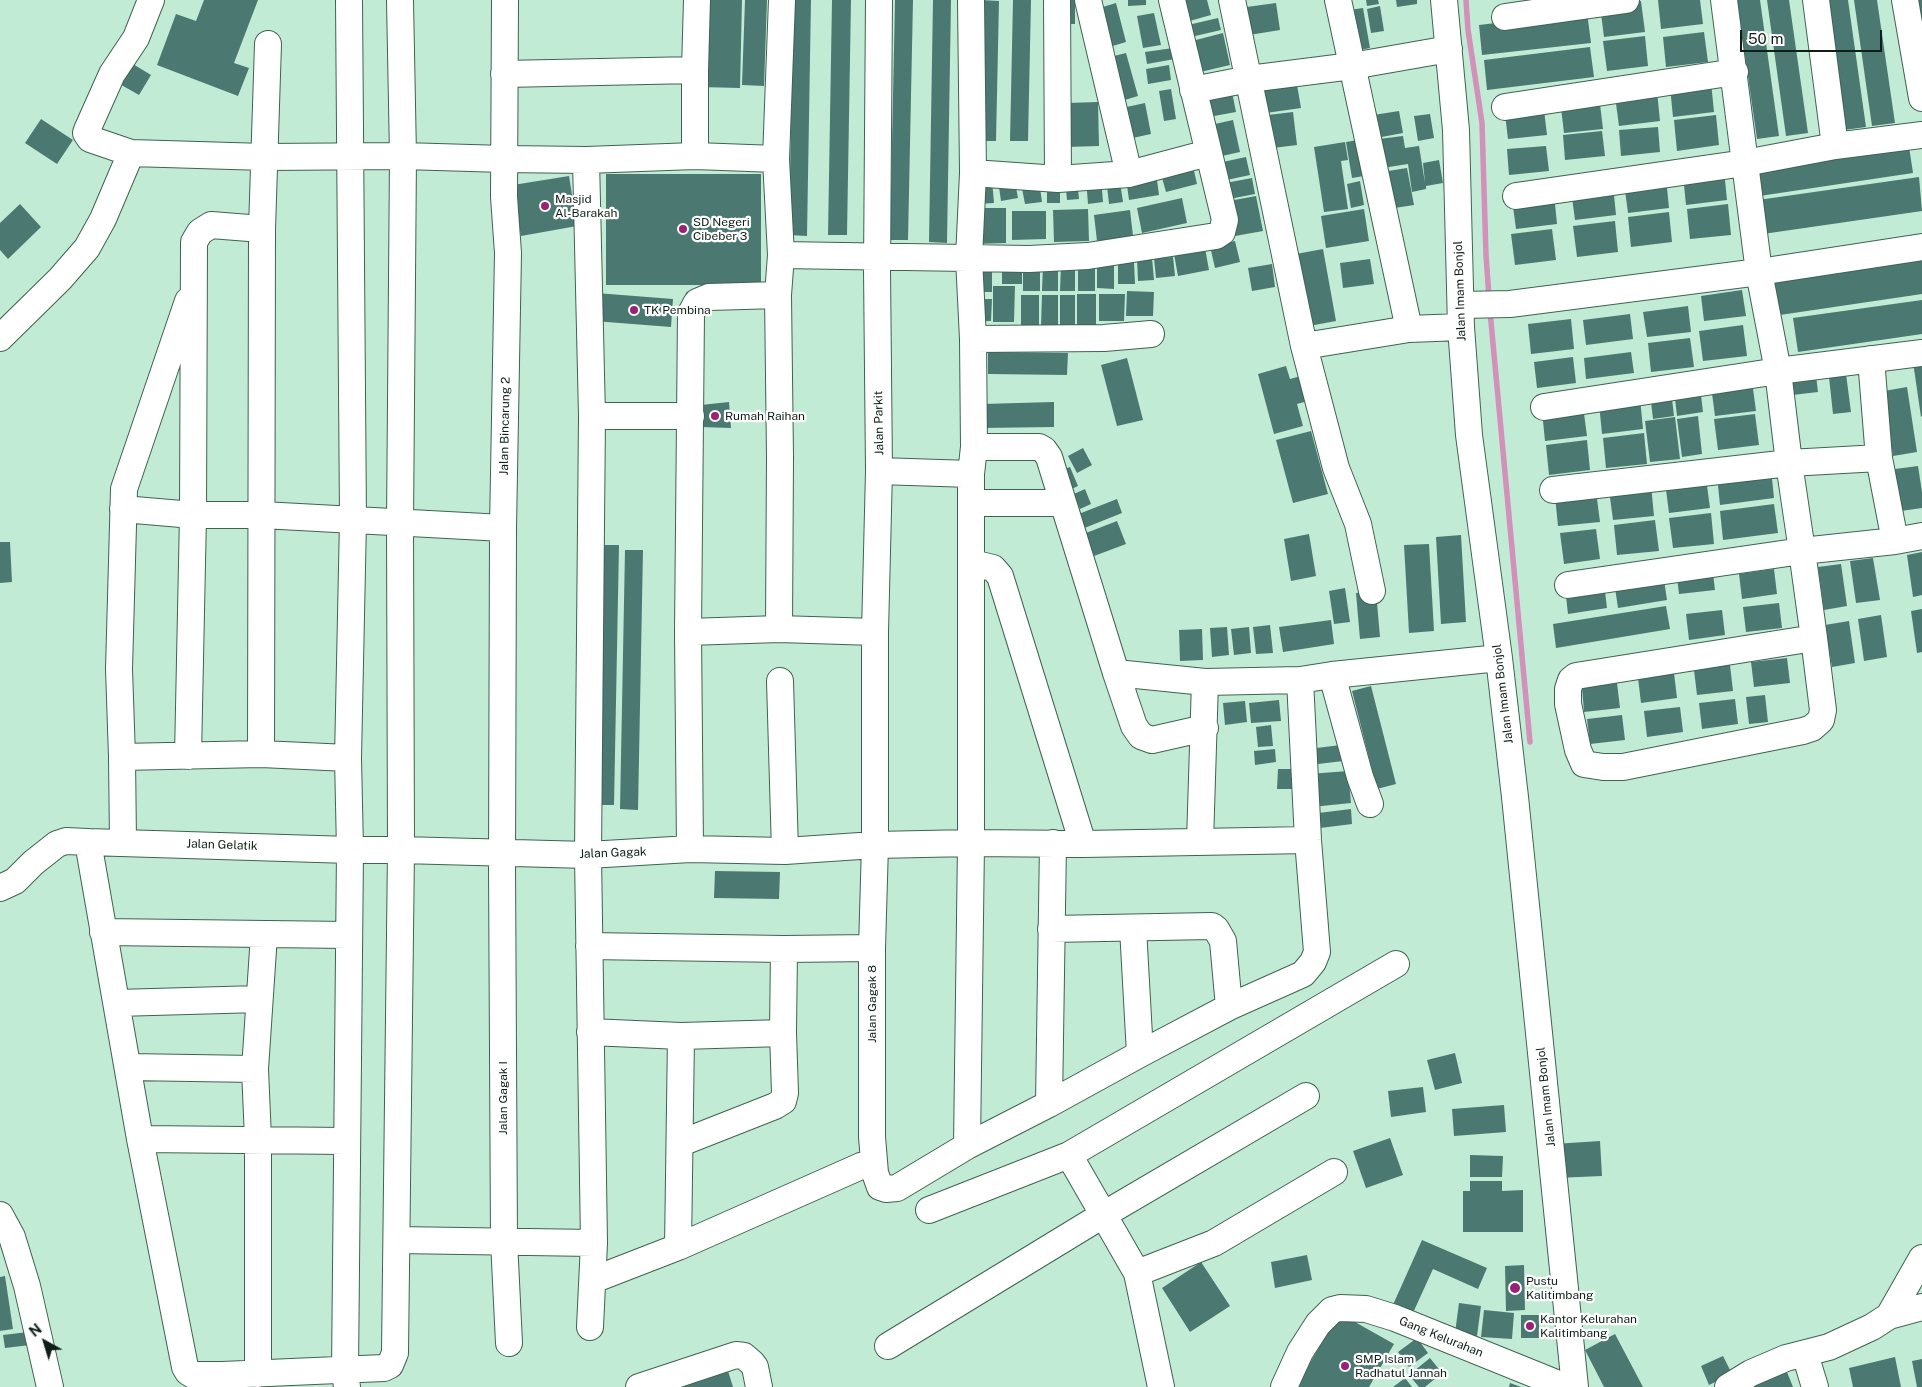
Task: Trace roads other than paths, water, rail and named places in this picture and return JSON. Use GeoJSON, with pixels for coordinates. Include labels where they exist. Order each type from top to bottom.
{"type":"FeatureCollection","features":[{"type":"Feature","properties":{"kind":"street"},"geometry":{"type":"LineString","coordinates":[[151,0],[136,38],[112,74],[86,133],[90,139],[130,153],[265,157],[403,156],[586,160],[695,156],[776,159]]}},
{"type":"Feature","properties":{"kind":"street"},"geometry":{"type":"LineString","coordinates":[[346,1379],[350,850],[348,758],[352,520],[349,0]]}},
{"type":"Feature","properties":{"kind":"street"},"geometry":{"type":"LineString","coordinates":[[90,842],[103,932],[140,1139],[185,1367],[193,1375],[258,1374],[346,1379],[384,1368],[394,1359],[397,1240],[401,850],[400,523],[403,156],[400,0]]}},
{"type":"Feature","properties":{"kind":"street","name":"Jalan Bincarung 2"},"geometry":{"type":"LineString","coordinates":[[502,853],[503,528],[508,253],[504,197],[505,0]]}},
{"type":"Feature","properties":{"kind":"street"},"geometry":{"type":"LineString","coordinates":[[695,156],[697,0]]}},
{"type":"Feature","properties":{"kind":"street"},"geometry":{"type":"LineString","coordinates":[[779,629],[780,457],[778,295],[781,255],[776,159],[782,0]]}},
{"type":"Feature","properties":{"kind":"street","name":"Jalan Parkit"},"geometry":{"type":"LineString","coordinates":[[875,845],[875,632],[879,471],[877,256],[879,0]]}},
{"type":"Feature","properties":{"kind":"street"},"geometry":{"type":"LineString","coordinates":[[971,0],[973,173],[969,258],[973,339],[974,447],[971,474],[971,843],[968,1146],[1229,1007],[1304,974],[1313,962],[1317,952],[1308,840],[1300,680]]}},
{"type":"Feature","properties":{"kind":"street"},"geometry":{"type":"LineString","coordinates":[[1057,0],[1058,179]]}},
{"type":"Feature","properties":{"kind":"street"},"geometry":{"type":"LineString","coordinates":[[1088,0],[1129,174]]}},
{"type":"Feature","properties":{"kind":"street"},"geometry":{"type":"LineString","coordinates":[[781,255],[1029,259],[1088,256],[1216,236],[1222,232],[1225,220],[1172,0]]}},
{"type":"Feature","properties":{"kind":"street"},"geometry":{"type":"LineString","coordinates":[[1232,0],[1304,346],[1336,468],[1358,524],[1372,591]]}},
{"type":"Feature","properties":{"kind":"street"},"geometry":{"type":"LineString","coordinates":[[1338,0],[1409,329]]}},
{"type":"Feature","properties":{"kind":"street","name":"Jalan Imam Bonjol"},"geometry":{"type":"LineString","coordinates":[[1444,0],[1456,130],[1468,313],[1469,435],[1515,797],[1575,1387]]}},
{"type":"Feature","properties":{"kind":"street"},"geometry":{"type":"LineString","coordinates":[[1505,17],[1626,0]]}},
{"type":"Feature","properties":{"kind":"street"},"geometry":{"type":"LineString","coordinates":[[1724,0],[1735,72],[1759,272],[1778,371],[1789,464],[1802,551],[1824,710],[1821,720],[1812,728],[1623,767],[1603,767],[1584,764],[1578,750],[1568,704],[1568,689],[1571,680],[1576,676],[1814,638]]}},
{"type":"Feature","properties":{"kind":"street"},"geometry":{"type":"LineString","coordinates":[[1816,0],[1835,146]]}},
{"type":"Feature","properties":{"kind":"street"},"geometry":{"type":"LineString","coordinates":[[1905,0],[1922,98]]}},
{"type":"Feature","properties":{"kind":"street"},"geometry":{"type":"LineString","coordinates":[[261,754],[262,230],[268,44]]}},
{"type":"Feature","properties":{"kind":"street"},"geometry":{"type":"LineString","coordinates":[[1194,90],[1249,79],[1352,66],[1449,49]]}},
{"type":"Feature","properties":{"kind":"street"},"geometry":{"type":"LineString","coordinates":[[504,74],[695,70]]}},
{"type":"Feature","properties":{"kind":"street"},"geometry":{"type":"LineString","coordinates":[[1505,107],[1735,72]]}},
{"type":"Feature","properties":{"kind":"street"},"geometry":{"type":"LineString","coordinates":[[1516,196],[1745,163],[1835,146],[1922,135]]}},
{"type":"Feature","properties":{"kind":"street"},"geometry":{"type":"LineString","coordinates":[[0,338],[60,279],[87,248],[103,219],[130,153]]}},
{"type":"Feature","properties":{"kind":"street"},"geometry":{"type":"LineString","coordinates":[[973,173],[1058,179],[1129,174],[1208,153]]}},
{"type":"Feature","properties":{"kind":"street"},"geometry":{"type":"LineString","coordinates":[[586,160],[592,416],[588,855],[594,1244],[590,1327]]}},
{"type":"Feature","properties":{"kind":"street"},"geometry":{"type":"LineString","coordinates":[[188,756],[193,515],[194,242],[200,232],[211,225],[262,230]]}},
{"type":"Feature","properties":{"kind":"street"},"geometry":{"type":"LineString","coordinates":[[1304,346],[1409,329],[1510,304],[1759,272],[1922,247]]}},
{"type":"Feature","properties":{"kind":"street"},"geometry":{"type":"LineString","coordinates":[[123,842],[119,669],[124,489],[195,279]]}},
{"type":"Feature","properties":{"kind":"street"},"geometry":{"type":"LineString","coordinates":[[690,849],[688,632],[691,313],[697,302],[710,297],[778,295]]}},
{"type":"Feature","properties":{"kind":"street"},"geometry":{"type":"LineString","coordinates":[[973,339],[1104,338],[1151,334]]}},
{"type":"Feature","properties":{"kind":"street"},"geometry":{"type":"LineString","coordinates":[[1544,407],[1778,371],[1922,353]]}},
{"type":"Feature","properties":{"kind":"street"},"geometry":{"type":"LineString","coordinates":[[1871,359],[1879,458],[1894,541]]}},
{"type":"Feature","properties":{"kind":"street"},"geometry":{"type":"LineString","coordinates":[[592,416],[691,416]]}},
{"type":"Feature","properties":{"kind":"street"},"geometry":{"type":"LineString","coordinates":[[974,447],[1039,447],[1049,456],[1116,673],[1134,726],[1141,736],[1152,740],[1205,728]]}},
{"type":"Feature","properties":{"kind":"street"},"geometry":{"type":"LineString","coordinates":[[1553,490],[1789,464],[1879,458]]}},
{"type":"Feature","properties":{"kind":"street"},"geometry":{"type":"LineString","coordinates":[[879,471],[971,474]]}},
{"type":"Feature","properties":{"kind":"street"},"geometry":{"type":"LineString","coordinates":[[972,503],[1063,502]]}},
{"type":"Feature","properties":{"kind":"street"},"geometry":{"type":"LineString","coordinates":[[123,510],[193,515],[262,515],[503,528]]}},
{"type":"Feature","properties":{"kind":"street"},"geometry":{"type":"LineString","coordinates":[[1568,585],[1802,551],[1922,536]]}},
{"type":"Feature","properties":{"kind":"street"},"geometry":{"type":"LineString","coordinates":[[972,563],[993,568],[1000,576],[1083,844]]}},
{"type":"Feature","properties":{"kind":"street"},"geometry":{"type":"LineString","coordinates":[[688,632],[779,629],[875,632]]}},
{"type":"Feature","properties":{"kind":"street"},"geometry":{"type":"LineString","coordinates":[[1116,673],[1205,682],[1300,680],[1498,658]]}},
{"type":"Feature","properties":{"kind":"street"},"geometry":{"type":"LineString","coordinates":[[1332,675],[1360,777],[1370,804]]}},
{"type":"Feature","properties":{"kind":"street"},"geometry":{"type":"LineString","coordinates":[[780,681],[785,851]]}},
{"type":"Feature","properties":{"kind":"street"},"geometry":{"type":"LineString","coordinates":[[1200,842],[1205,682]]}},
{"type":"Feature","properties":{"kind":"street"},"geometry":{"type":"LineString","coordinates":[[122,757],[261,754],[348,758]]}},
{"type":"Feature","properties":{"kind":"street","name":"Jalan Gagak"},"geometry":{"type":"LineString","coordinates":[[350,850],[588,855],[690,849],[785,851],[875,845],[1308,840]]}},
{"type":"Feature","properties":{"kind":"street","name":"Jalan Gelatik"},"geometry":{"type":"LineString","coordinates":[[0,888],[15,881],[33,863],[58,844],[66,841],[350,850]]}},
{"type":"Feature","properties":{"kind":"street"},"geometry":{"type":"LineString","coordinates":[[1048,1104],[1052,843]]}},
{"type":"Feature","properties":{"kind":"street","name":"Jalan Gagak 8"},"geometry":{"type":"LineString","coordinates":[[875,845],[872,948],[872,1137],[875,1173],[880,1187],[892,1190],[968,1146]]}},
{"type":"Feature","properties":{"kind":"street","name":"Jalan Gagak I"},"geometry":{"type":"LineString","coordinates":[[502,853],[504,1241],[509,1343]]}},
{"type":"Feature","properties":{"kind":"street"},"geometry":{"type":"LineString","coordinates":[[1051,929],[1212,926],[1223,941],[1229,1007]]}},
{"type":"Feature","properties":{"kind":"street"},"geometry":{"type":"LineString","coordinates":[[1133,928],[1140,1054]]}},
{"type":"Feature","properties":{"kind":"street"},"geometry":{"type":"LineString","coordinates":[[103,932],[348,935]]}},
{"type":"Feature","properties":{"kind":"street"},"geometry":{"type":"LineString","coordinates":[[258,1374],[258,1139],[256,1069],[264,935]]}},
{"type":"Feature","properties":{"kind":"street"},"geometry":{"type":"LineString","coordinates":[[589,946],[784,949],[872,948]]}},
{"type":"Feature","properties":{"kind":"street"},"geometry":{"type":"LineString","coordinates":[[681,1143],[775,1106],[783,1101],[785,1094],[783,1033],[784,949]]}},
{"type":"Feature","properties":{"kind":"street"},"geometry":{"type":"LineString","coordinates":[[929,1210],[1069,1155],[1396,964]]}},
{"type":"Feature","properties":{"kind":"street"},"geometry":{"type":"LineString","coordinates":[[117,1003],[259,999]]}},
{"type":"Feature","properties":{"kind":"street"},"geometry":{"type":"LineString","coordinates":[[590,1032],[681,1036],[783,1033]]}},
{"type":"Feature","properties":{"kind":"street"},"geometry":{"type":"LineString","coordinates":[[678,1247],[681,1143],[681,1036]]}},
{"type":"Feature","properties":{"kind":"street"},"geometry":{"type":"LineString","coordinates":[[128,1067],[256,1069]]}},
{"type":"Feature","properties":{"kind":"street"},"geometry":{"type":"LineString","coordinates":[[888,1346],[1103,1215],[1306,1096]]}},
{"type":"Feature","properties":{"kind":"street"},"geometry":{"type":"LineString","coordinates":[[140,1139],[347,1141]]}},
{"type":"Feature","properties":{"kind":"street"},"geometry":{"type":"LineString","coordinates":[[1069,1155],[1137,1273],[1161,1387]]}},
{"type":"Feature","properties":{"kind":"street"},"geometry":{"type":"LineString","coordinates":[[593,1280],[678,1247],[861,1166],[874,1163]]}},
{"type":"Feature","properties":{"kind":"street"},"geometry":{"type":"LineString","coordinates":[[1137,1273],[1214,1243],[1334,1172]]}},
{"type":"Feature","properties":{"kind":"street"},"geometry":{"type":"LineString","coordinates":[[0,1215],[12,1237],[24,1278],[50,1387]]}},
{"type":"Feature","properties":{"kind":"street"},"geometry":{"type":"LineString","coordinates":[[397,1240],[594,1244]]}},
{"type":"Feature","properties":{"kind":"street"},"geometry":{"type":"LineString","coordinates":[[1889,1316],[1922,1258]]}},
{"type":"Feature","properties":{"kind":"street"},"geometry":{"type":"LineString","coordinates":[[1728,1387],[1751,1373],[1786,1358],[1829,1347],[1872,1327],[1889,1316],[1922,1307]]}},
{"type":"Feature","properties":{"kind":"street","name":"Gang Kelurahan"},"geometry":{"type":"LineString","coordinates":[[1284,1387],[1300,1352],[1318,1324],[1332,1310],[1340,1308],[1366,1309],[1395,1318],[1566,1387]]}},
{"type":"Feature","properties":{"kind":"street"},"geometry":{"type":"LineString","coordinates":[[1805,1354],[1815,1387]]}},
{"type":"Feature","properties":{"kind":"street"},"geometry":{"type":"LineString","coordinates":[[639,1387],[736,1355],[744,1356],[752,1362],[759,1387]]}},
{"type":"Feature","properties":{"kind":"waterway"},"geometry":{"type":"LineString","coordinates":[[1466,0],[1468,30],[1482,123],[1489,297]]}},
{"type":"Feature","properties":{"kind":"waterway"},"geometry":{"type":"LineString","coordinates":[[1490,311],[1530,742]]}},
{"type":"Feature","properties":{"kind":"place","name":"Masjid Al-Barakah"},"geometry":{"type":"Point","coordinates":[545,206]}},
{"type":"Feature","properties":{"kind":"place","name":"SD Negeri Cibeber 3"},"geometry":{"type":"Point","coordinates":[683,229]}},
{"type":"Feature","properties":{"kind":"place","name":"TK Pembina"},"geometry":{"type":"Point","coordinates":[634,310]}},
{"type":"Feature","properties":{"kind":"place","name":"Rumah Raihan"},"geometry":{"type":"Point","coordinates":[715,416]}},
{"type":"Feature","properties":{"kind":"place","name":"Pustu Kalitimbang"},"geometry":{"type":"Point","coordinates":[1515,1288]}},
{"type":"Feature","properties":{"kind":"place","name":"Kantor Kelurahan Kalitimbang"},"geometry":{"type":"Point","coordinates":[1530,1326]}},
{"type":"Feature","properties":{"kind":"place","name":"SMP Islam Radhatul Jannah"},"geometry":{"type":"Point","coordinates":[1345,1366]}}]}
